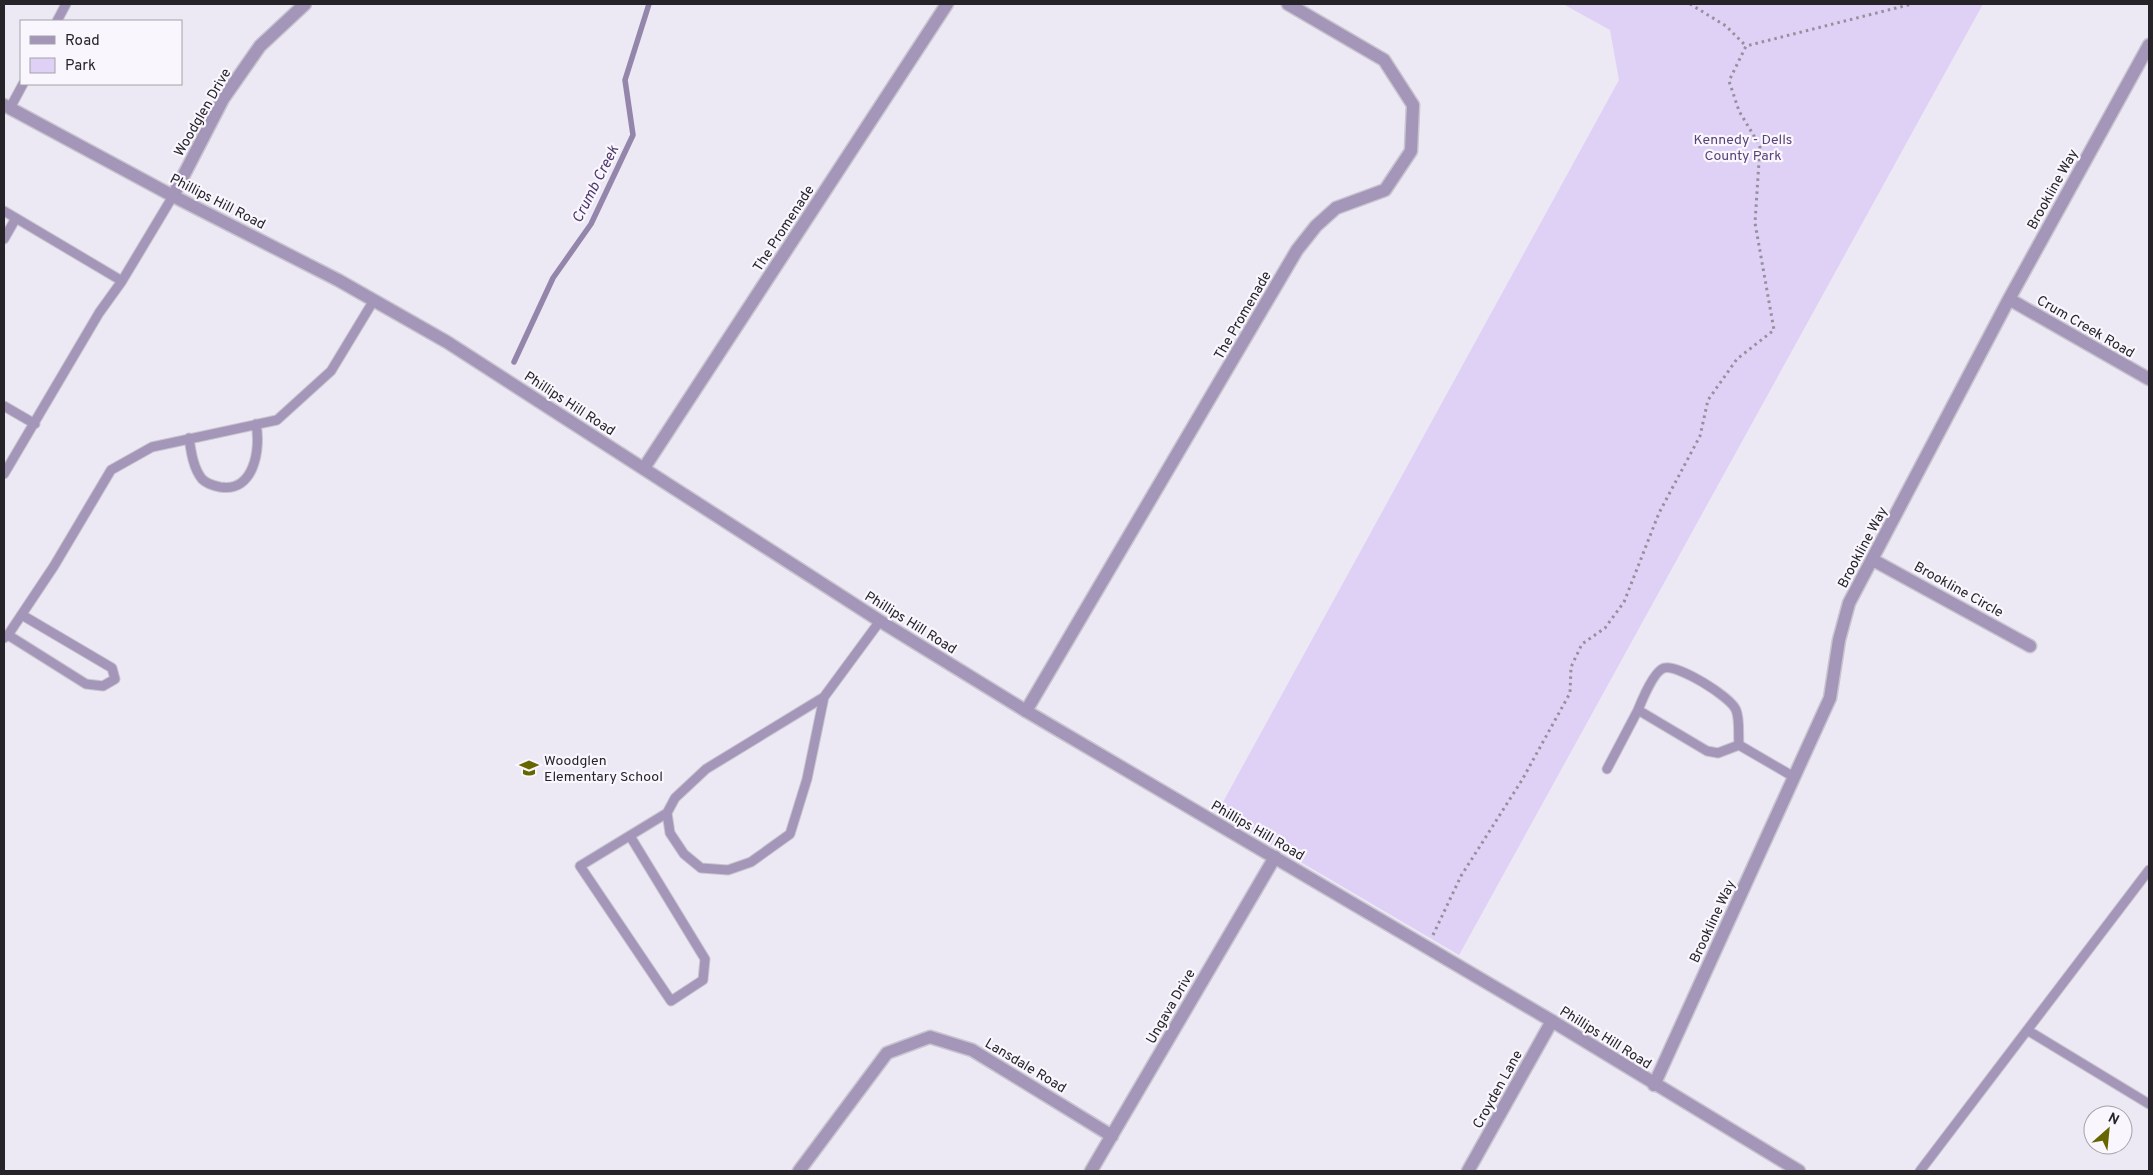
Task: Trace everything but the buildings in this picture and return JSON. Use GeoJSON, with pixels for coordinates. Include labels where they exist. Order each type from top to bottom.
{"type":"FeatureCollection","features":[{"type":"Feature","properties":{"kind":"street","name":"Woodglen Drive"},"geometry":{"type":"LineString","coordinates":[[173,196],[223,100],[254,54],[260,46],[305,4]]}},
{"type":"Feature","properties":{"kind":"street","name":"The Promenade"},"geometry":{"type":"LineString","coordinates":[[644,468],[947,4]]}},
{"type":"Feature","properties":{"kind":"street","name":"The Promenade"},"geometry":{"type":"LineString","coordinates":[[1026,711],[1298,250],[1316,226],[1336,208],[1385,190],[1411,151],[1413,105],[1384,60],[1288,4]]}},
{"type":"Feature","properties":{"kind":"street","name":"Brookline Way"},"geometry":{"type":"LineString","coordinates":[[1654,1085],[1830,698],[1839,640],[1849,603],[2009,299],[2149,45]]}},
{"type":"Feature","properties":{"kind":"street","name":"Phillips Hill Road"},"geometry":{"type":"LineString","coordinates":[[7,107],[173,196],[374,300],[448,342],[880,621],[1026,711],[1552,1021],[1654,1085],[1799,1171]]}},
{"type":"Feature","properties":{"kind":"street","name":"Crum Creek Road"},"geometry":{"type":"LineString","coordinates":[[2009,299],[2149,379]]}},
{"type":"Feature","properties":{"kind":"street","name":"Brookline Circle"},"geometry":{"type":"LineString","coordinates":[[1873,560],[2030,646]]}},
{"type":"Feature","properties":{"kind":"street","name":"Ungava Drive"},"geometry":{"type":"LineString","coordinates":[[1092,1171],[1275,857]]}},
{"type":"Feature","properties":{"kind":"street","name":"Croyden Lane"},"geometry":{"type":"LineString","coordinates":[[1468,1171],[1552,1021]]}},
{"type":"Feature","properties":{"kind":"street","name":"Lansdale Road"},"geometry":{"type":"LineString","coordinates":[[799,1171],[887,1053],[930,1037],[972,1050],[1112,1136]]}},
{"type":"Feature","properties":{"kind":"lane"},"geometry":{"type":"LineString","coordinates":[[58,20],[66,4]]}},
{"type":"Feature","properties":{"kind":"lane"},"geometry":{"type":"LineString","coordinates":[[7,107],[22,85]]}},
{"type":"Feature","properties":{"kind":"lane"},"geometry":{"type":"LineString","coordinates":[[4,474],[100,313],[122,281],[173,196]]}},
{"type":"Feature","properties":{"kind":"lane"},"geometry":{"type":"LineString","coordinates":[[4,211],[122,281]]}},
{"type":"Feature","properties":{"kind":"lane"},"geometry":{"type":"LineString","coordinates":[[4,239],[16,218]]}},
{"type":"Feature","properties":{"kind":"lane"},"geometry":{"type":"LineString","coordinates":[[22,614],[112,668],[115,679],[103,686],[86,684],[6,636],[54,566],[111,470],[152,447],[277,420],[331,371],[374,300]]}},
{"type":"Feature","properties":{"kind":"lane"},"geometry":{"type":"LineString","coordinates":[[4,406],[35,424]]}},
{"type":"Feature","properties":{"kind":"lane"},"geometry":{"type":"LineString","coordinates":[[189,438],[194,464],[203,479],[215,486],[231,488],[238,486],[252,469],[257,458],[258,436],[256,424]]}},
{"type":"Feature","properties":{"kind":"lane"},"geometry":{"type":"LineString","coordinates":[[630,836],[705,958],[703,980],[670,1001],[580,866],[667,813],[675,798],[706,769],[824,697],[880,621]]}},
{"type":"Feature","properties":{"kind":"lane"},"geometry":{"type":"LineString","coordinates":[[1607,769],[1656,674],[1663,668],[1670,668],[1690,676],[1721,695],[1736,710],[1739,745]]}},
{"type":"Feature","properties":{"kind":"lane"},"geometry":{"type":"LineString","coordinates":[[667,813],[670,833],[684,854],[701,868],[728,870],[751,862],[775,846],[790,834],[807,779],[824,697]]}},
{"type":"Feature","properties":{"kind":"lane"},"geometry":{"type":"LineString","coordinates":[[1638,710],[1707,751],[1718,753],[1739,745]]}},
{"type":"Feature","properties":{"kind":"lane"},"geometry":{"type":"LineString","coordinates":[[1739,745],[1794,777]]}},
{"type":"Feature","properties":{"kind":"lane"},"geometry":{"type":"LineString","coordinates":[[1920,1171],[2149,870]]}},
{"type":"Feature","properties":{"kind":"lane"},"geometry":{"type":"LineString","coordinates":[[2027,1030],[2149,1104]]}},
{"type":"Feature","properties":{"kind":"path"},"geometry":{"type":"LineString","coordinates":[[1690,4],[1726,26],[1746,46]]}},
{"type":"Feature","properties":{"kind":"path"},"geometry":{"type":"LineString","coordinates":[[1427,947],[1461,876],[1522,780],[1570,693],[1571,667],[1582,644],[1605,628],[1624,602],[1658,513],[1700,436],[1708,400],[1737,359],[1774,330],[1755,223],[1760,146],[1739,111],[1728,81],[1746,46],[1912,4]]}},
{"type":"Feature","properties":{"kind":"green space","name":"Kennedy - Dells County Park"},"geometry":{"type":"Polygon","coordinates":[[[1563,4],[1983,4],[1459,955],[1217,813],[1619,80],[1610,30],[1563,4]]]}},
{"type":"Feature","properties":{"kind":"waterway","name":"Crumb Creek"},"geometry":{"type":"LineString","coordinates":[[514,362],[553,278],[591,224],[633,135],[625,80],[649,4]]}},
{"type":"Feature","properties":{"kind":"place","name":"Woodglen Elementary School"},"geometry":{"type":"Point","coordinates":[529,768]}}]}
